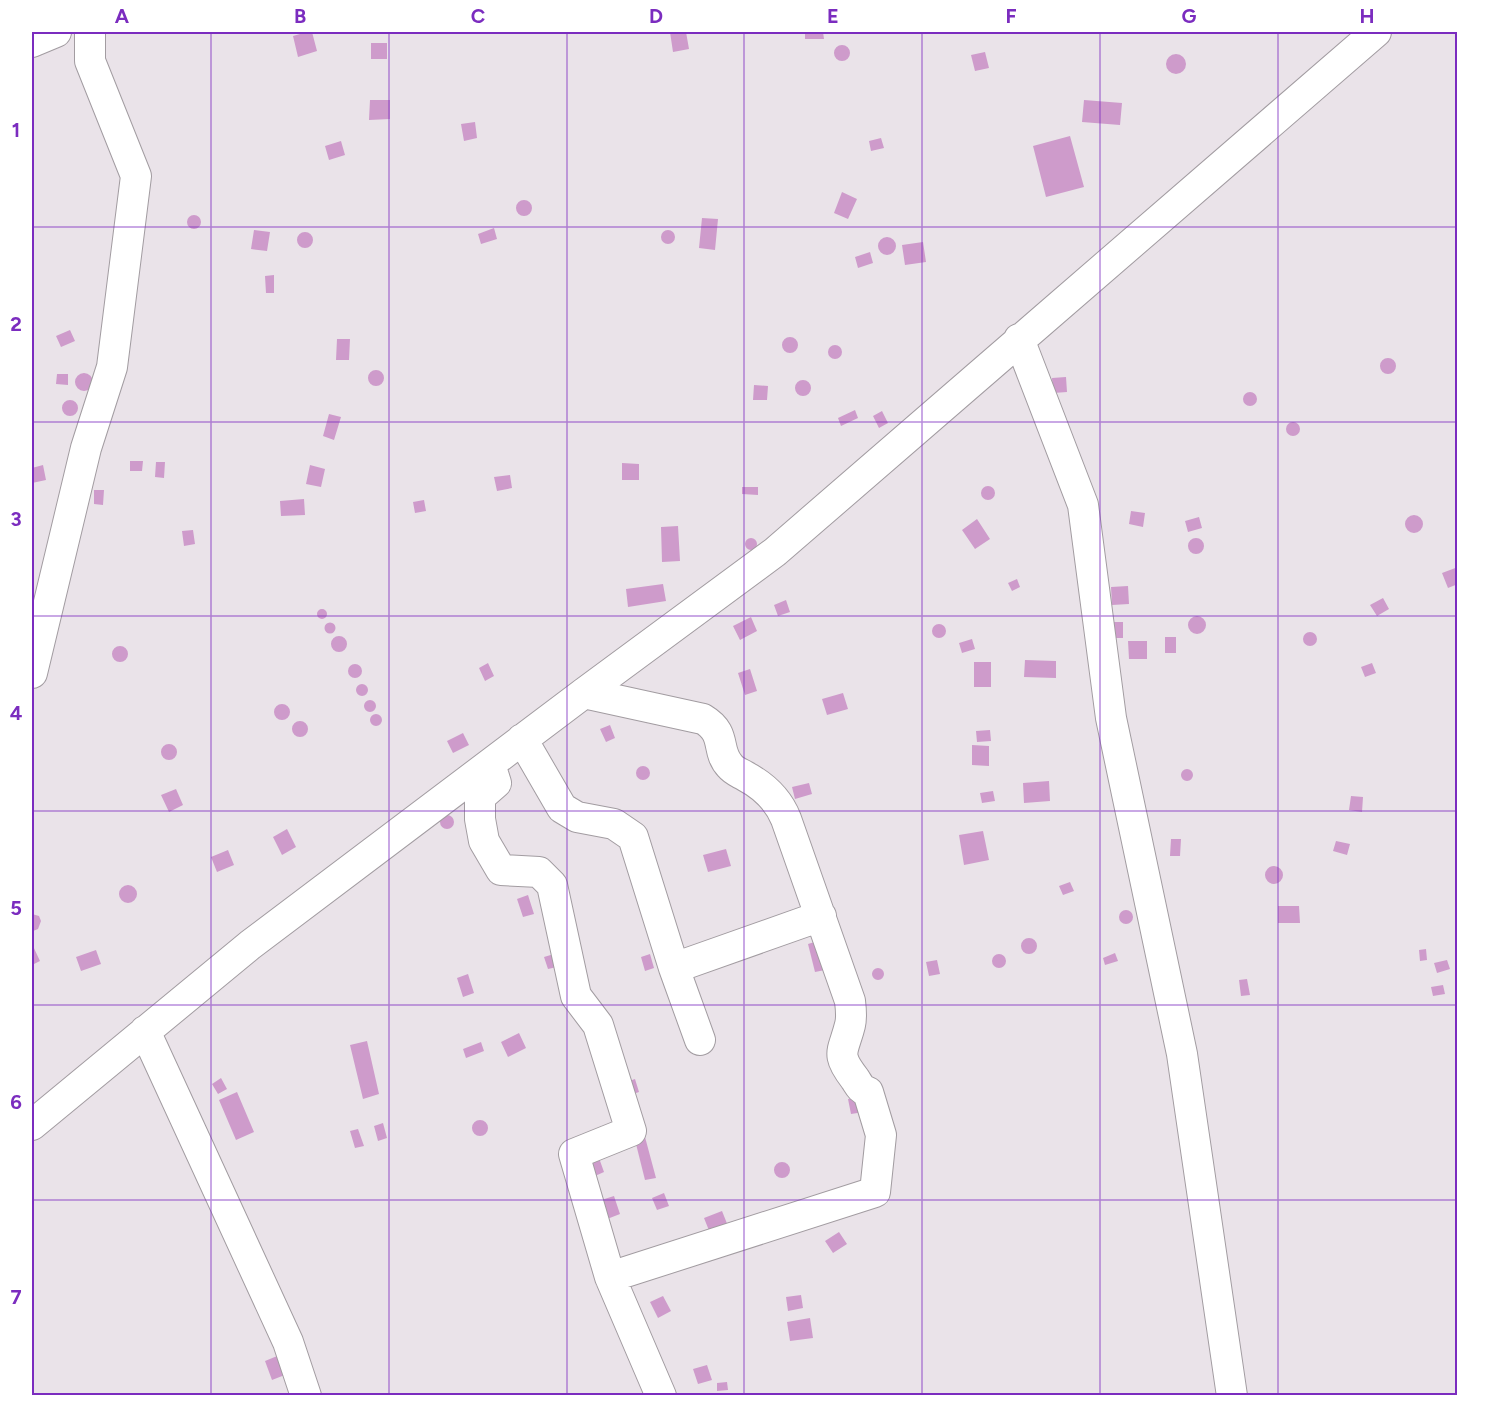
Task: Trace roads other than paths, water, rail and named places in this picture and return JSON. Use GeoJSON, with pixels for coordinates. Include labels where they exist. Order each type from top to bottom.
{"type":"FeatureCollection","features":[{"type":"Feature","properties":{"kind":"street"},"geometry":{"type":"LineString","coordinates":[[32,42],[56,32]]}},
{"type":"Feature","properties":{"kind":"street"},"geometry":{"type":"LineString","coordinates":[[32,673],[86,448],[112,367],[136,176],[90,61],[90,32]]}},
{"type":"Feature","properties":{"kind":"street"},"geometry":{"type":"LineString","coordinates":[[32,1125],[250,945],[775,552],[1376,32]]}},
{"type":"Feature","properties":{"kind":"street"},"geometry":{"type":"LineString","coordinates":[[1019,339],[1083,505],[1111,718],[1182,1054],[1232,1395]]}},
{"type":"Feature","properties":{"kind":"street"},"geometry":{"type":"LineString","coordinates":[[584,693],[703,719],[719,735],[725,760],[730,767],[771,793],[782,810],[850,1001],[850,1024],[842,1051],[843,1061],[861,1089],[868,1092],[881,1135],[875,1192],[610,1277]]}},
{"type":"Feature","properties":{"kind":"street"},"geometry":{"type":"LineString","coordinates":[[522,740],[562,808],[578,818],[614,824],[633,837],[674,968],[700,1040]]}},
{"type":"Feature","properties":{"kind":"street"},"geometry":{"type":"LineString","coordinates":[[489,764],[496,783],[480,797],[480,819],[484,841],[501,870],[539,872],[552,885],[576,996],[597,1025],[631,1131],[574,1154],[610,1277],[651,1368],[660,1395]]}},
{"type":"Feature","properties":{"kind":"street"},"geometry":{"type":"LineString","coordinates":[[674,968],[821,916]]}},
{"type":"Feature","properties":{"kind":"street"},"geometry":{"type":"LineString","coordinates":[[145,1031],[288,1342],[306,1395]]}}]}
